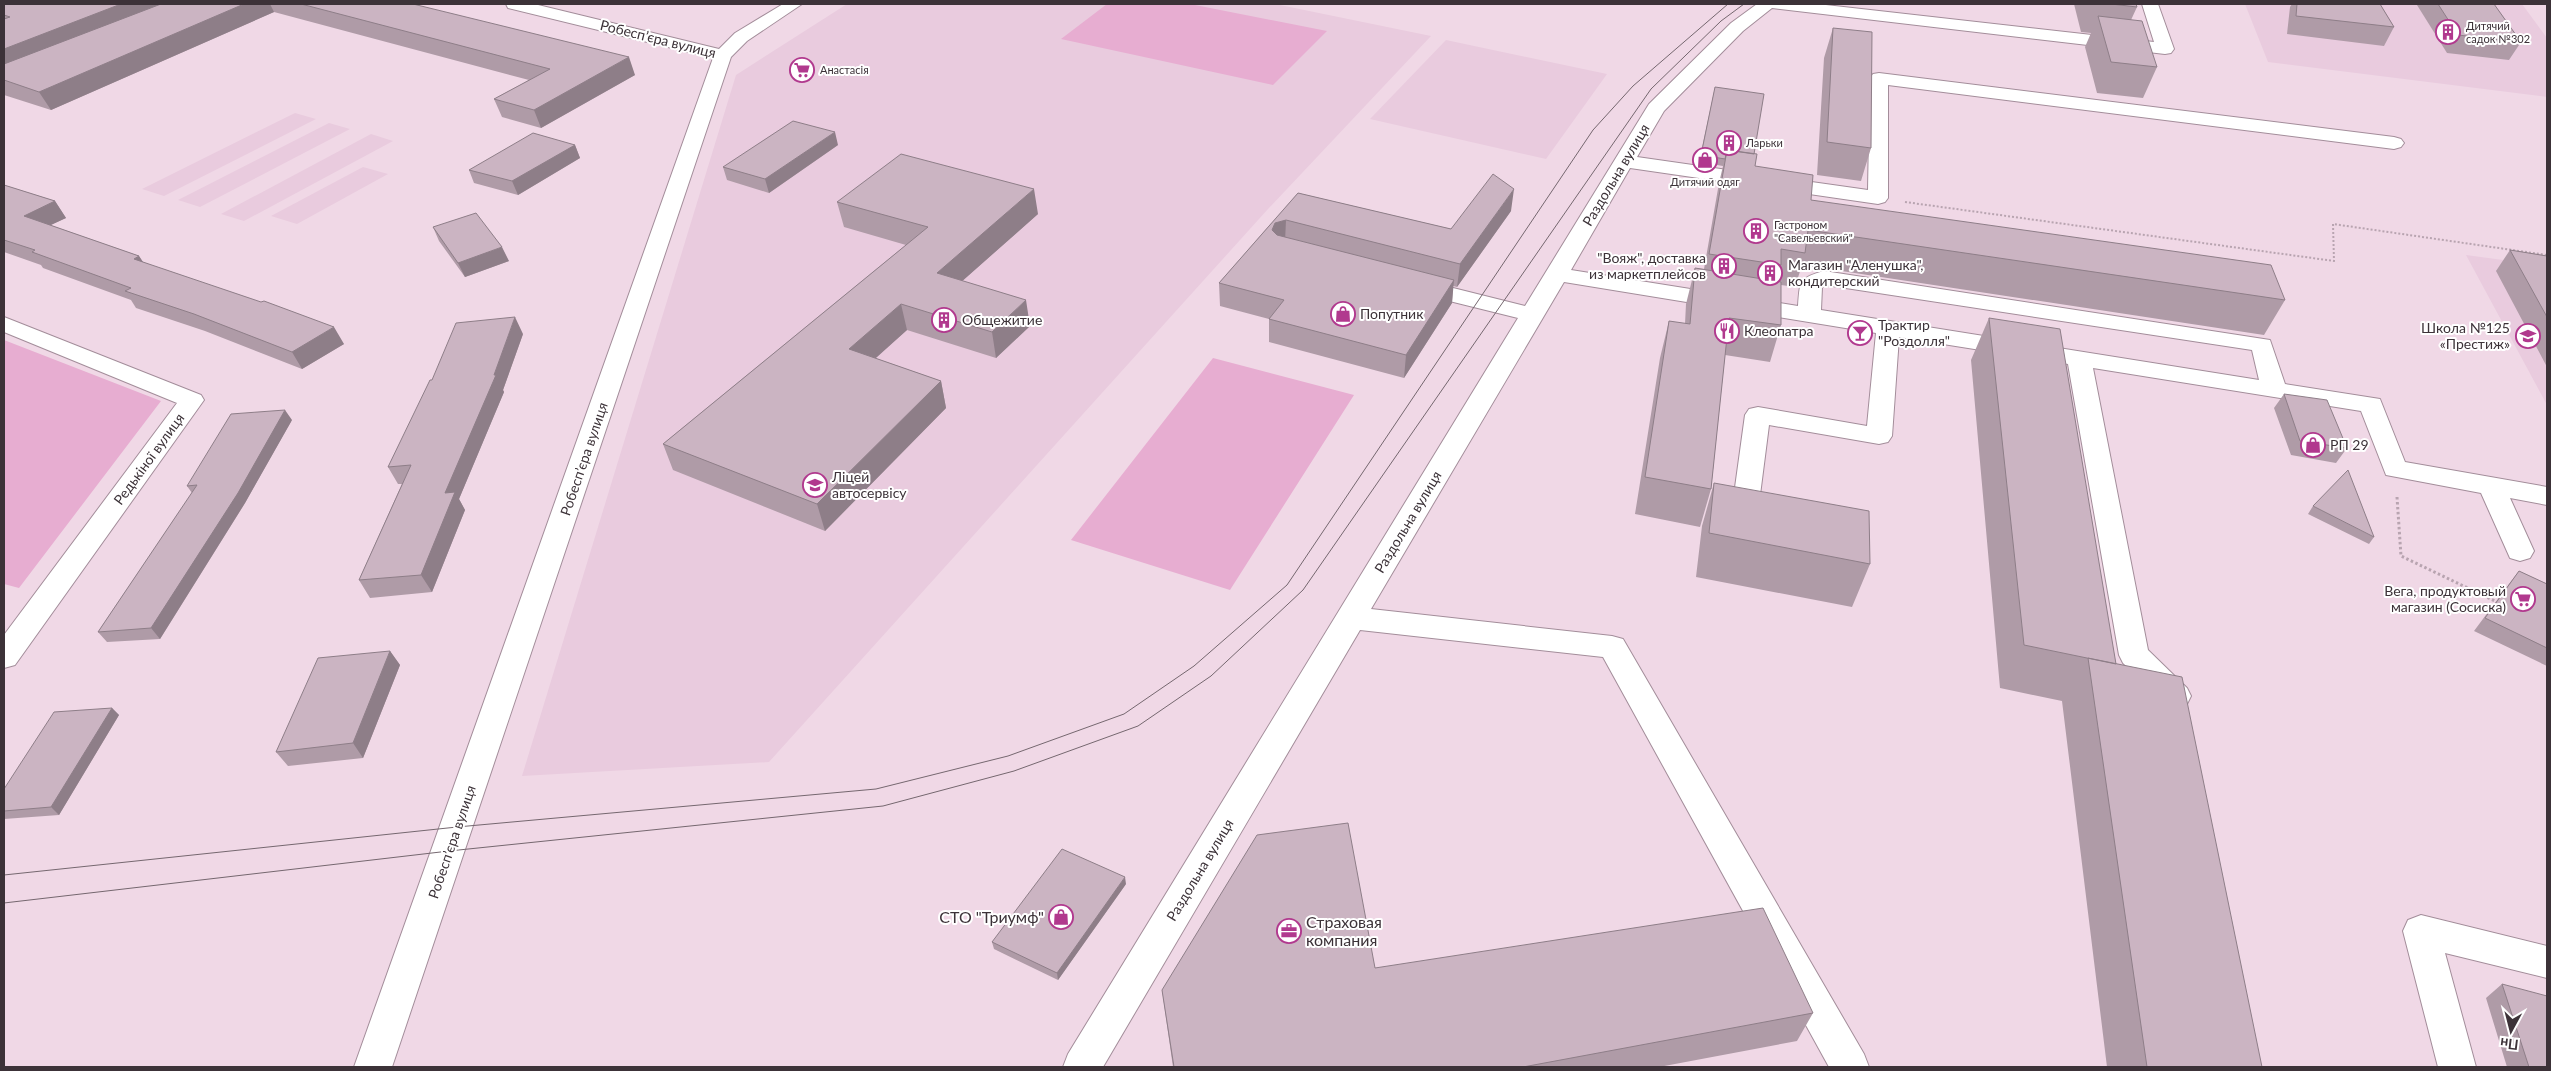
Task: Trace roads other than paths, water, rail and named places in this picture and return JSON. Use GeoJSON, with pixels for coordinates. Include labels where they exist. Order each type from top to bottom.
{"type":"FeatureCollection","features":[{"type":"Feature","properties":{"kind":"street","name":"Робесп’єра вулиця"},"geometry":{"type":"LineString","coordinates":[[373,1067],[723,55],[514,4]]}},
{"type":"Feature","properties":{"kind":"street"},"geometry":{"type":"LineString","coordinates":[[723,55],[741,37],[794,4]]}},
{"type":"Feature","properties":{"kind":"street","name":"Раздольна вулиця"},"geometry":{"type":"LineString","coordinates":[[1082,1067],[1656,108],[1737,27],[1767,4]]}},
{"type":"Feature","properties":{"kind":"street"},"geometry":{"type":"LineString","coordinates":[[1775,4],[2166,49],[2150,4]]}},
{"type":"Feature","properties":{"kind":"street"},"geometry":{"type":"LineString","coordinates":[[1624,161],[1878,198],[1879,78],[2394,143]]}},
{"type":"Feature","properties":{"kind":"street"},"geometry":{"type":"LineString","coordinates":[[1557,274],[2370,405],[2395,469],[2547,496]]}},
{"type":"Feature","properties":{"kind":"street"},"geometry":{"type":"LineString","coordinates":[[1809,315],[1811,283],[1824,278],[2262,345],[2274,390]]}},
{"type":"Feature","properties":{"kind":"street"},"geometry":{"type":"LineString","coordinates":[[1394,280],[1532,315]]}},
{"type":"Feature","properties":{"kind":"street","name":"Редькіної вулиця"},"geometry":{"type":"LineString","coordinates":[[4,324],[192,400],[4,657]]}},
{"type":"Feature","properties":{"kind":"street"},"geometry":{"type":"LineString","coordinates":[[1793,511],[1746,502],[1758,415],[1879,436],[1888,328]]}},
{"type":"Feature","properties":{"kind":"street"},"geometry":{"type":"LineString","coordinates":[[2079,359],[2134,655],[2183,702],[2187,721]]}},
{"type":"Feature","properties":{"kind":"street"},"geometry":{"type":"LineString","coordinates":[[2491,486],[2520,550]]}},
{"type":"Feature","properties":{"kind":"street"},"geometry":{"type":"LineString","coordinates":[[1351,618],[1612,646],[1850,1067]]}},
{"type":"Feature","properties":{"kind":"street"},"geometry":{"type":"LineString","coordinates":[[2457,1067],[2422,931],[2547,962]]}},
{"type":"Feature","properties":{"kind":"tram line"},"geometry":{"type":"LineString","coordinates":[[4,875],[457,827],[876,789],[1008,756],[1124,714],[1194,666],[1287,585],[1593,130],[1633,86],[1728,4]]}},
{"type":"Feature","properties":{"kind":"tram line"},"geometry":{"type":"LineString","coordinates":[[4,903],[449,851],[883,806],[1014,771],[1138,726],[1211,676],[1303,590],[1651,89],[1721,21],[1744,4]]}},
{"type":"Feature","properties":{"kind":"place","name":"Дитячий садок №302"},"geometry":{"type":"Point","coordinates":[2448,32]}},
{"type":"Feature","properties":{"kind":"place","name":"Анастасія"},"geometry":{"type":"Point","coordinates":[802,70]}},
{"type":"Feature","properties":{"kind":"place","name":"Ларьки"},"geometry":{"type":"Point","coordinates":[1729,143]}},
{"type":"Feature","properties":{"kind":"place","name":"Дитячий одяг"},"geometry":{"type":"Point","coordinates":[1705,160]}},
{"type":"Feature","properties":{"kind":"place","name":"Гастроном \"Савельевский\""},"geometry":{"type":"Point","coordinates":[1756,231]}},
{"type":"Feature","properties":{"kind":"place","name":"\"Вояж\", доставка из маркетплейсов"},"geometry":{"type":"Point","coordinates":[1724,266]}},
{"type":"Feature","properties":{"kind":"place","name":"Магазин \"Аленушка\", кондитерский"},"geometry":{"type":"Point","coordinates":[1770,273]}},
{"type":"Feature","properties":{"kind":"place","name":"Попутник"},"geometry":{"type":"Point","coordinates":[1343,314]}},
{"type":"Feature","properties":{"kind":"place","name":"Общежитие"},"geometry":{"type":"Point","coordinates":[944,320]}},
{"type":"Feature","properties":{"kind":"place","name":"Клеопатра"},"geometry":{"type":"Point","coordinates":[1727,331]}},
{"type":"Feature","properties":{"kind":"place","name":"Трактир \"Роздолля\""},"geometry":{"type":"Point","coordinates":[1860,333]}},
{"type":"Feature","properties":{"kind":"place","name":"Школа №125 «Престиж»"},"geometry":{"type":"Point","coordinates":[2528,336]}},
{"type":"Feature","properties":{"kind":"place","name":"РП 29"},"geometry":{"type":"Point","coordinates":[2313,445]}},
{"type":"Feature","properties":{"kind":"place","name":"Ліцей автосервісу"},"geometry":{"type":"Point","coordinates":[815,485]}},
{"type":"Feature","properties":{"kind":"place","name":"Вега, продуктовый магазин (Сосиска)"},"geometry":{"type":"Point","coordinates":[2523,599]}},
{"type":"Feature","properties":{"kind":"place","name":"СТО \"Триумф\""},"geometry":{"type":"Point","coordinates":[1061,917]}},
{"type":"Feature","properties":{"kind":"place","name":"Страховая компания"},"geometry":{"type":"Point","coordinates":[1289,931]}}]}
